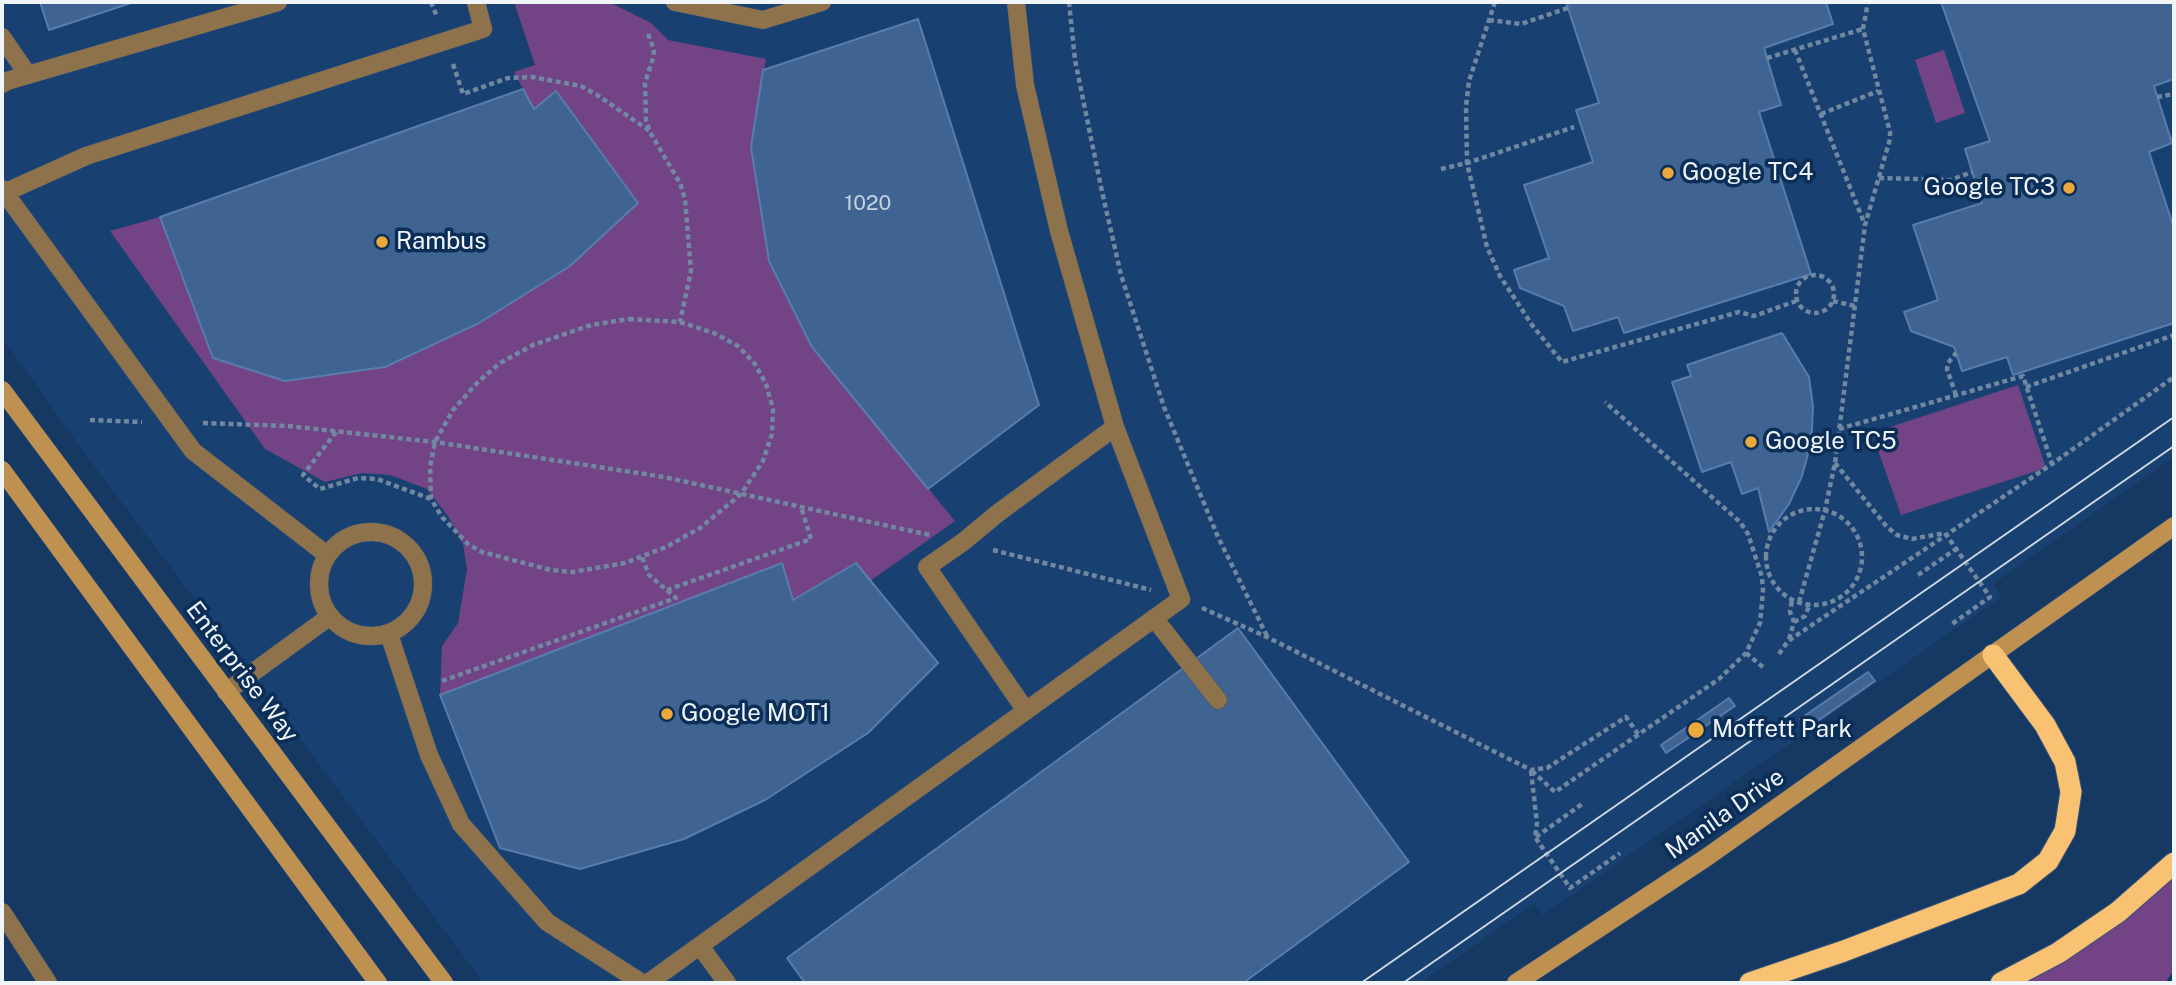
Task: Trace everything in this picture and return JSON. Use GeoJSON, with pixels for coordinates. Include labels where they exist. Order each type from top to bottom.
{"type":"FeatureCollection","features":[{"type":"Feature","properties":{"kind":"highway"},"geometry":{"type":"LineString","coordinates":[[1750,983],[1844,951],[2019,884],[2048,861],[2066,831],[2071,792],[2065,762],[2045,725],[1993,654]]}},
{"type":"Feature","properties":{"kind":"highway"},"geometry":{"type":"LineString","coordinates":[[2001,983],[2058,953],[2118,912],[2174,863]]}},
{"type":"Feature","properties":{"kind":"street","name":"Enterprise Way"},"geometry":{"type":"LineString","coordinates":[[2,390],[444,983]]}},
{"type":"Feature","properties":{"kind":"street"},"geometry":{"type":"LineString","coordinates":[[2,470],[378,983]]}},
{"type":"Feature","properties":{"kind":"street","name":"Manila Drive"},"geometry":{"type":"LineString","coordinates":[[1516,983],[1707,858],[2174,526]]}},
{"type":"Feature","properties":{"kind":"lane"},"geometry":{"type":"LineString","coordinates":[[2,84],[278,2]]}},
{"type":"Feature","properties":{"kind":"lane"},"geometry":{"type":"LineString","coordinates":[[327,555],[193,451],[3,191],[86,156],[483,29],[476,2]]}},
{"type":"Feature","properties":{"kind":"lane"},"geometry":{"type":"LineString","coordinates":[[676,2],[763,20],[822,2]]}},
{"type":"Feature","properties":{"kind":"lane"},"geometry":{"type":"LineString","coordinates":[[648,983],[1181,599],[1115,427],[1059,231],[1026,85],[1016,2]]}},
{"type":"Feature","properties":{"kind":"lane"},"geometry":{"type":"LineString","coordinates":[[2,37],[29,75]]}},
{"type":"Feature","properties":{"kind":"lane"},"geometry":{"type":"LineString","coordinates":[[1026,711],[926,567],[1115,427]]}},
{"type":"Feature","properties":{"kind":"lane"},"geometry":{"type":"LineString","coordinates":[[374,531],[392,536],[407,546],[418,560],[421,569],[422,596],[415,613],[404,625],[389,634],[373,637],[357,635],[342,628],[329,617],[318,586],[320,570],[327,555],[340,542],[356,534],[374,531]]}},
{"type":"Feature","properties":{"kind":"lane"},"geometry":{"type":"LineString","coordinates":[[226,692],[329,617]]}},
{"type":"Feature","properties":{"kind":"lane"},"geometry":{"type":"LineString","coordinates":[[1154,618],[1218,700]]}},
{"type":"Feature","properties":{"kind":"lane"},"geometry":{"type":"LineString","coordinates":[[389,634],[429,755],[461,824],[547,922],[642,983]]}},
{"type":"Feature","properties":{"kind":"lane"},"geometry":{"type":"LineString","coordinates":[[2,912],[48,983]]}},
{"type":"Feature","properties":{"kind":"lane"},"geometry":{"type":"LineString","coordinates":[[700,946],[727,983]]}},
{"type":"Feature","properties":{"kind":"path"},"geometry":{"type":"LineString","coordinates":[[431,2],[439,25]]}},
{"type":"Feature","properties":{"kind":"path"},"geometry":{"type":"LineString","coordinates":[[1069,2],[1077,73],[1121,275],[1164,407],[1217,537],[1267,637]]}},
{"type":"Feature","properties":{"kind":"path"},"geometry":{"type":"LineString","coordinates":[[1495,2],[1469,80],[1466,106],[1467,163],[1487,247],[1500,276],[1532,325],[1562,362],[1738,312],[1754,316],[1796,301]]}},
{"type":"Feature","properties":{"kind":"path"},"geometry":{"type":"LineString","coordinates":[[1799,603],[1835,463],[1865,225],[1890,139],[1863,29],[1868,2]]}},
{"type":"Feature","properties":{"kind":"path"},"geometry":{"type":"LineString","coordinates":[[1489,20],[1521,24],[1568,8]]}},
{"type":"Feature","properties":{"kind":"path"},"geometry":{"type":"LineString","coordinates":[[1767,58],[1863,29]]}},
{"type":"Feature","properties":{"kind":"path"},"geometry":{"type":"LineString","coordinates":[[648,34],[654,50],[645,83],[646,120],[650,132],[680,183],[685,199],[691,271],[680,322]]}},
{"type":"Feature","properties":{"kind":"path"},"geometry":{"type":"LineString","coordinates":[[1795,50],[1865,225]]}},
{"type":"Feature","properties":{"kind":"path"},"geometry":{"type":"LineString","coordinates":[[452,60],[463,94],[508,78],[532,77],[580,86],[650,132]]}},
{"type":"Feature","properties":{"kind":"path"},"geometry":{"type":"LineString","coordinates":[[1821,114],[1878,91]]}},
{"type":"Feature","properties":{"kind":"path"},"geometry":{"type":"LineString","coordinates":[[2157,97],[2174,94]]}},
{"type":"Feature","properties":{"kind":"path"},"geometry":{"type":"LineString","coordinates":[[1441,169],[1467,163],[1574,127]]}},
{"type":"Feature","properties":{"kind":"path"},"geometry":{"type":"LineString","coordinates":[[1879,178],[1951,180],[1972,172]]}},
{"type":"Feature","properties":{"kind":"path"},"geometry":{"type":"LineString","coordinates":[[1812,275],[1818,275],[1830,282],[1833,301],[1818,314],[1804,311],[1796,301],[1795,294],[1800,282],[1812,275]]}},
{"type":"Feature","properties":{"kind":"path"},"geometry":{"type":"LineString","coordinates":[[1833,301],[1855,306]]}},
{"type":"Feature","properties":{"kind":"path"},"geometry":{"type":"LineString","coordinates":[[629,319],[680,322],[714,333],[738,346],[755,364],[766,384],[773,409],[772,434],[763,461],[741,494],[700,528],[666,547],[625,563],[573,572],[551,570],[481,552],[468,544],[442,517],[431,499],[430,467],[435,442],[453,410],[477,383],[500,363],[533,345],[591,325],[629,319]]}},
{"type":"Feature","properties":{"kind":"path"},"geometry":{"type":"LineString","coordinates":[[2026,387],[2174,335]]}},
{"type":"Feature","properties":{"kind":"path"},"geometry":{"type":"LineString","coordinates":[[1955,395],[1947,369],[1956,353]]}},
{"type":"Feature","properties":{"kind":"path"},"geometry":{"type":"LineString","coordinates":[[1839,429],[2023,376],[2052,464]]}},
{"type":"Feature","properties":{"kind":"path"},"geometry":{"type":"LineString","coordinates":[[1788,641],[1945,533],[2052,464],[2174,377]]}},
{"type":"Feature","properties":{"kind":"path"},"geometry":{"type":"LineString","coordinates":[[90,420],[288,426],[435,442],[664,477],[963,542],[1181,599],[1267,637],[1531,770],[1555,792],[1719,679],[1746,653],[1760,624],[1763,565],[1766,551],[1777,526],[1787,517],[1812,509],[1838,515],[1849,524],[1857,536],[1861,564],[1856,578],[1837,598],[1810,604],[1793,600],[1775,585],[1763,565],[1753,543],[1740,522],[1605,402]]}},
{"type":"Feature","properties":{"kind":"path"},"geometry":{"type":"LineString","coordinates":[[336,431],[303,475],[320,489],[358,478],[377,479],[431,499]]}},
{"type":"Feature","properties":{"kind":"path"},"geometry":{"type":"LineString","coordinates":[[1835,463],[1887,527],[1898,535],[1912,539],[1945,533]]}},
{"type":"Feature","properties":{"kind":"path"},"geometry":{"type":"LineString","coordinates":[[667,590],[811,539],[801,506]]}},
{"type":"Feature","properties":{"kind":"path"},"geometry":{"type":"LineString","coordinates":[[1945,533],[1990,597],[1952,624]]}},
{"type":"Feature","properties":{"kind":"path"},"geometry":{"type":"LineString","coordinates":[[1918,575],[1956,549]]}},
{"type":"Feature","properties":{"kind":"path"},"geometry":{"type":"LineString","coordinates":[[442,681],[676,598],[649,575],[642,557]]}},
{"type":"Feature","properties":{"kind":"path"},"geometry":{"type":"LineString","coordinates":[[1837,598],[1842,604]]}},
{"type":"Feature","properties":{"kind":"path"},"geometry":{"type":"LineString","coordinates":[[1779,654],[1788,641],[1794,622],[1790,612],[1793,600]]}},
{"type":"Feature","properties":{"kind":"path"},"geometry":{"type":"LineString","coordinates":[[1794,622],[1805,616],[1810,604]]}},
{"type":"Feature","properties":{"kind":"path"},"geometry":{"type":"LineString","coordinates":[[1746,653],[1764,668]]}},
{"type":"Feature","properties":{"kind":"path"},"geometry":{"type":"LineString","coordinates":[[1531,770],[1547,768],[1626,717],[1638,734]]}},
{"type":"Feature","properties":{"kind":"path"},"geometry":{"type":"LineString","coordinates":[[1531,770],[1537,823],[1535,837],[1570,888],[1620,853]]}},
{"type":"Feature","properties":{"kind":"path"},"geometry":{"type":"LineString","coordinates":[[1535,837],[1582,804]]}},
{"type":"Feature","properties":{"kind":"shaded area"},"geometry":{"type":"Polygon","coordinates":[[[2,2],[2174,2],[2174,457],[1993,584],[2001,597],[1543,915],[1534,904],[1420,983],[484,983],[80,447],[2,337],[2,2]]]}},
{"type":"Feature","properties":{"kind":"shaded area"},"geometry":{"type":"Polygon","coordinates":[[[514,2],[609,2],[651,23],[668,40],[766,59],[751,147],[769,261],[812,347],[955,521],[870,581],[855,563],[793,600],[782,563],[440,695],[442,646],[458,623],[467,569],[463,544],[448,516],[427,489],[390,475],[362,473],[325,482],[265,449],[110,231],[160,217],[213,358],[285,381],[385,367],[479,323],[570,266],[637,203],[556,91],[534,109],[514,72],[535,65],[514,2]]]}},
{"type":"Feature","properties":{"kind":"shaded area"},"geometry":{"type":"Polygon","coordinates":[[[1944,50],[1965,113],[1936,123],[1915,60],[1944,50]]]}},
{"type":"Feature","properties":{"kind":"shaded area"},"geometry":{"type":"Polygon","coordinates":[[[2018,385],[2046,468],[1901,515],[1872,433],[2018,385]]]}},
{"type":"Feature","properties":{"kind":"shaded area"},"geometry":{"type":"Polygon","coordinates":[[[2174,877],[2174,970],[2165,983],[2020,983],[2174,877]]]}},
{"type":"Feature","properties":{"kind":"building"},"geometry":{"type":"Polygon","coordinates":[[[40,2],[134,2],[49,30],[40,2]]]}},
{"type":"Feature","properties":{"kind":"building","name":"Google TC4"},"geometry":{"type":"Polygon","coordinates":[[[1566,2],[1826,2],[1833,24],[1764,48],[1781,105],[1759,112],[1811,274],[1624,333],[1618,317],[1573,331],[1564,306],[1520,288],[1514,270],[1549,258],[1524,185],[1593,162],[1576,110],[1599,103],[1566,2]]]}},
{"type":"Feature","properties":{"kind":"building","name":"Google TC3"},"geometry":{"type":"Polygon","coordinates":[[[1941,2],[2174,2],[2174,79],[2154,86],[2172,143],[2149,152],[2174,228],[2174,323],[2013,375],[2007,357],[1962,371],[1954,347],[1911,331],[1904,312],[1938,300],[1913,225],[1982,203],[1965,149],[1990,141],[1941,2]]]}},
{"type":"Feature","properties":{"kind":"building"},"geometry":{"type":"Polygon","coordinates":[[[918,19],[1039,405],[928,489],[812,347],[769,261],[751,147],[763,70],[918,19]]]}},
{"type":"Feature","properties":{"kind":"building","name":"Rambus"},"geometry":{"type":"Polygon","coordinates":[[[523,89],[534,109],[556,91],[638,203],[570,266],[479,323],[385,367],[285,381],[213,358],[160,217],[523,89]]]}},
{"type":"Feature","properties":{"kind":"building","name":"Google TC5"},"geometry":{"type":"Polygon","coordinates":[[[1782,333],[1809,377],[1813,407],[1812,430],[1802,476],[1789,504],[1769,532],[1758,488],[1742,494],[1731,462],[1702,472],[1672,382],[1691,376],[1687,365],[1782,333]]]}},
{"type":"Feature","properties":{"kind":"building","name":"Google MOT1"},"geometry":{"type":"Polygon","coordinates":[[[782,563],[793,600],[856,563],[938,663],[868,733],[765,800],[684,839],[580,869],[500,848],[440,695],[782,563]]]}},
{"type":"Feature","properties":{"kind":"building"},"geometry":{"type":"Polygon","coordinates":[[[1238,628],[1409,862],[1243,983],[805,983],[787,958],[1238,628]]]}},
{"type":"Feature","properties":{"kind":"building"},"geometry":{"type":"Polygon","coordinates":[[[1868,672],[1875,681],[1806,729],[1800,719],[1868,672]]]}},
{"type":"Feature","properties":{"kind":"building"},"geometry":{"type":"Polygon","coordinates":[[[1729,698],[1735,706],[1666,753],[1661,745],[1729,698]]]}},
{"type":"Feature","properties":{"kind":"tram line"},"geometry":{"type":"LineString","coordinates":[[1361,983],[2174,417]]}},
{"type":"Feature","properties":{"kind":"tram line"},"geometry":{"type":"LineString","coordinates":[[1403,983],[2174,446]]}},
{"type":"Feature","properties":{"kind":"place","name":"Google TC4"},"geometry":{"type":"Point","coordinates":[1668,173]}},
{"type":"Feature","properties":{"kind":"place","name":"Google TC3"},"geometry":{"type":"Point","coordinates":[2069,188]}},
{"type":"Feature","properties":{"kind":"place","name":"Rambus"},"geometry":{"type":"Point","coordinates":[382,242]}},
{"type":"Feature","properties":{"kind":"place","name":"Google TC5"},"geometry":{"type":"Point","coordinates":[1751,442]}},
{"type":"Feature","properties":{"kind":"place","name":"Google MOT1"},"geometry":{"type":"Point","coordinates":[667,714]}},
{"type":"Feature","properties":{"kind":"place","name":"Moffett Park"},"geometry":{"type":"Point","coordinates":[1696,730]}}]}
